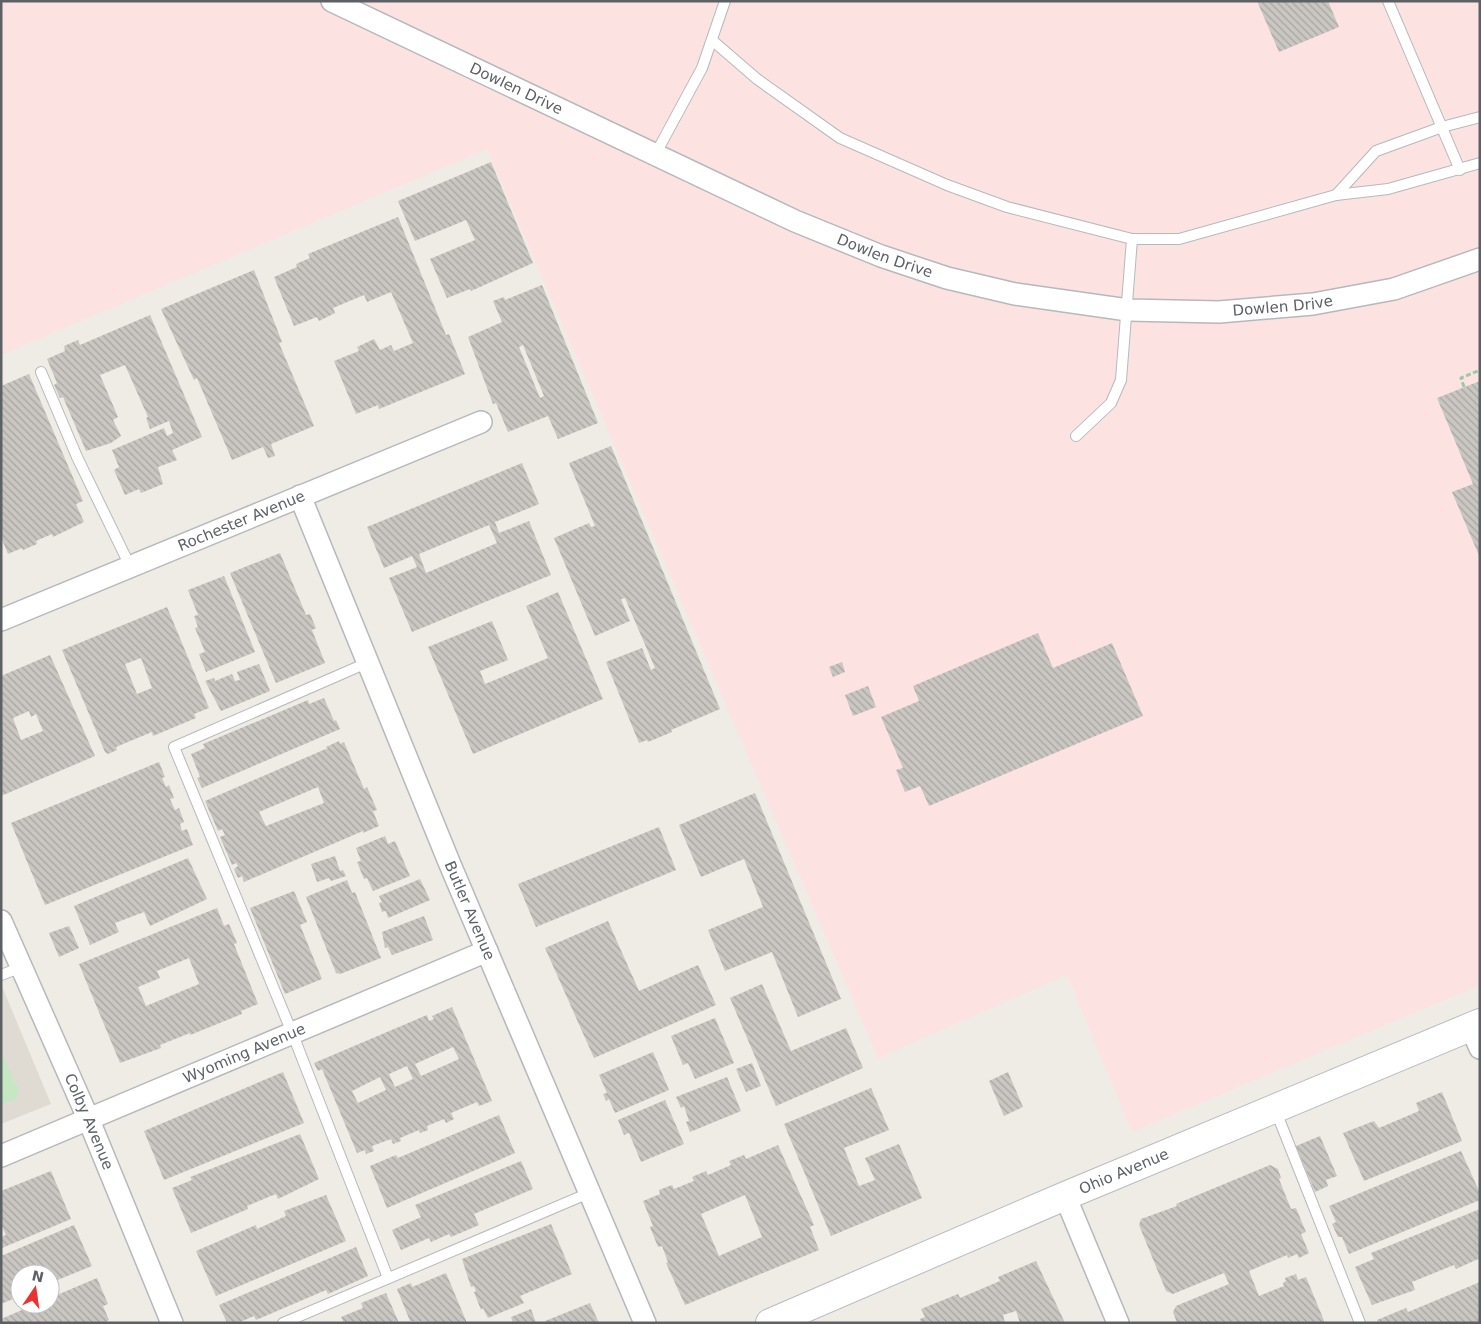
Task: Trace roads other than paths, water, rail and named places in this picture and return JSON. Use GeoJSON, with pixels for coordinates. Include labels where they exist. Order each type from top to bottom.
{"type":"FeatureCollection","features":[{"type":"Feature","properties":{"kind":"street","name":"Dowlen Drive"},"geometry":{"type":"LineString","coordinates":[[332,1],[796,221],[881,256],[938,275],[1015,294],[1128,310],[1219,312],[1313,304],[1394,289],[1480,259]]}},
{"type":"Feature","properties":{"kind":"street","name":"Rochester Avenue"},"geometry":{"type":"LineString","coordinates":[[1,620],[481,422]]}},
{"type":"Feature","properties":{"kind":"street","name":"Butler Avenue"},"geometry":{"type":"LineString","coordinates":[[300,496],[487,951],[645,1323]]}},
{"type":"Feature","properties":{"kind":"street","name":"Colby Avenue"},"geometry":{"type":"LineString","coordinates":[[1,921],[88,1118],[172,1323]]}},
{"type":"Feature","properties":{"kind":"street","name":"Wyoming Avenue"},"geometry":{"type":"LineString","coordinates":[[1,1156],[88,1118],[293,1035],[487,951]]}},
{"type":"Feature","properties":{"kind":"street","name":"Ohio Avenue"},"geometry":{"type":"LineString","coordinates":[[770,1323],[1275,1108],[1477,1033]]}},
{"type":"Feature","properties":{"kind":"street"},"geometry":{"type":"LineString","coordinates":[[1065,1196],[1118,1323]]}},
{"type":"Feature","properties":{"kind":"lane"},"geometry":{"type":"LineString","coordinates":[[656,155],[702,68],[713,41],[725,1]]}},
{"type":"Feature","properties":{"kind":"lane"},"geometry":{"type":"LineString","coordinates":[[1388,1],[1460,170]]}},
{"type":"Feature","properties":{"kind":"lane"},"geometry":{"type":"LineString","coordinates":[[713,41],[757,79],[840,138],[947,184],[1007,207],[1132,239],[1179,239],[1336,196],[1388,190],[1480,163]]}},
{"type":"Feature","properties":{"kind":"lane"},"geometry":{"type":"LineString","coordinates":[[1336,196],[1376,151],[1442,127],[1480,117]]}},
{"type":"Feature","properties":{"kind":"lane"},"geometry":{"type":"LineString","coordinates":[[1076,436],[1111,403],[1121,380],[1128,310],[1132,239]]}},
{"type":"Feature","properties":{"kind":"lane"},"geometry":{"type":"LineString","coordinates":[[41,372],[77,457],[130,566]]}},
{"type":"Feature","properties":{"kind":"lane"},"geometry":{"type":"LineString","coordinates":[[369,662],[174,747],[293,1035],[388,1278]]}},
{"type":"Feature","properties":{"kind":"lane"},"geometry":{"type":"LineString","coordinates":[[1,975],[22,967]]}},
{"type":"Feature","properties":{"kind":"lane"},"geometry":{"type":"LineString","coordinates":[[1275,1108],[1360,1323]]}},
{"type":"Feature","properties":{"kind":"lane"},"geometry":{"type":"LineString","coordinates":[[283,1323],[589,1194]]}}]}
